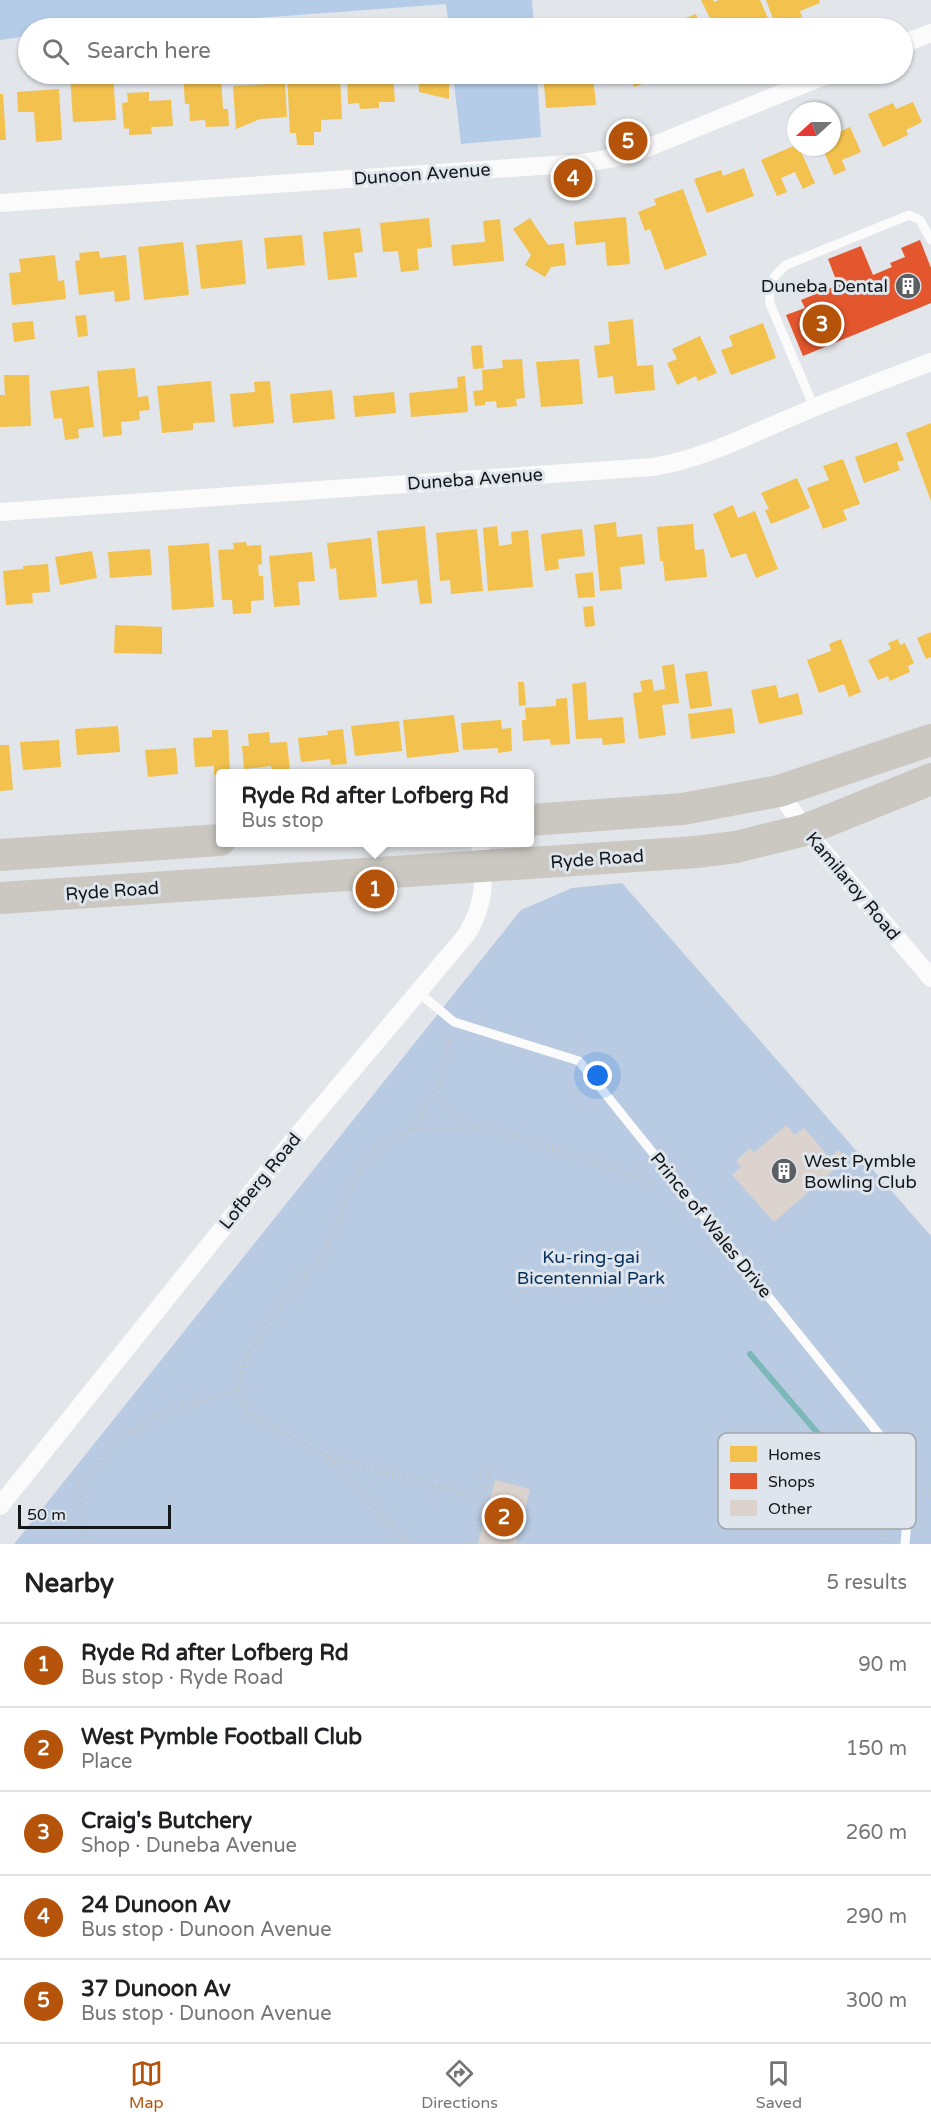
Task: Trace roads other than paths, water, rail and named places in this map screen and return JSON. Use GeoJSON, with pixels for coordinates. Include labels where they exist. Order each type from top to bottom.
{"type":"FeatureCollection","features":[{"type":"Feature","properties":{"kind":"highway"},"geometry":{"type":"LineString","coordinates":[[534,820],[683,809],[779,791],[931,740]]}},
{"type":"Feature","properties":{"kind":"highway","name":"Ryde Road"},"geometry":{"type":"LineString","coordinates":[[0,898],[481,855],[696,852],[736,847],[805,830],[931,779]]}},
{"type":"Feature","properties":{"kind":"highway"},"geometry":{"type":"LineString","coordinates":[[0,855],[216,840]]}},
{"type":"Feature","properties":{"kind":"street"},"geometry":{"type":"LineString","coordinates":[[913,40],[931,33]]}},
{"type":"Feature","properties":{"kind":"street","name":"Dunoon Avenue"},"geometry":{"type":"LineString","coordinates":[[0,204],[571,164],[614,158],[642,150],[804,84]]}},
{"type":"Feature","properties":{"kind":"street","name":"Duneba Avenue"},"geometry":{"type":"LineString","coordinates":[[0,512],[652,467],[696,458],[814,407],[931,362]]}},
{"type":"Feature","properties":{"kind":"street","name":"Kamilaroy Road"},"geometry":{"type":"LineString","coordinates":[[779,791],[805,830],[931,978]]}},
{"type":"Feature","properties":{"kind":"street","name":"Lofberg Road"},"geometry":{"type":"LineString","coordinates":[[0,1506],[291,1143],[467,934],[480,908],[484,886],[481,855]]}},
{"type":"Feature","properties":{"kind":"lane"},"geometry":{"type":"LineString","coordinates":[[814,407],[770,304],[768,288],[775,274],[786,265],[909,215],[920,220],[931,240]]}},
{"type":"Feature","properties":{"kind":"lane","name":"Prince of Wales Drive"},"geometry":{"type":"LineString","coordinates":[[418,992],[454,1022],[579,1061],[878,1433]]}},
{"type":"Feature","properties":{"kind":"lane","name":"Prince of Wales Drive"},"geometry":{"type":"LineString","coordinates":[[905,1544],[906,1529]]}},
{"type":"Feature","properties":{"kind":"waterway"},"geometry":{"type":"LineString","coordinates":[[750,1354],[818,1433]]}},
{"type":"Feature","properties":{"kind":"place","name":"37 Dunoon Av"},"geometry":{"type":"Point","coordinates":[628,141]}},
{"type":"Feature","properties":{"kind":"place","name":"24 Dunoon Av"},"geometry":{"type":"Point","coordinates":[573,178]}},
{"type":"Feature","properties":{"kind":"place","name":"Duneba Dental"},"geometry":{"type":"Point","coordinates":[908,286]}},
{"type":"Feature","properties":{"kind":"place","name":"Craig's Butchery"},"geometry":{"type":"Point","coordinates":[822,324]}},
{"type":"Feature","properties":{"kind":"place","name":"Ryde Rd after Lofberg Rd"},"geometry":{"type":"Point","coordinates":[375,889]}},
{"type":"Feature","properties":{"kind":"place","name":"West Pymble Bowling Club"},"geometry":{"type":"Point","coordinates":[784,1171]}},
{"type":"Feature","properties":{"kind":"place","name":"West Pymble Football Club"},"geometry":{"type":"Point","coordinates":[504,1517]}},
{"type":"Feature","properties":{"kind":"park label","name":"Ku-ring-gai Bicentennial Park"},"geometry":{"type":"Point","coordinates":[591,1267]}}]}
